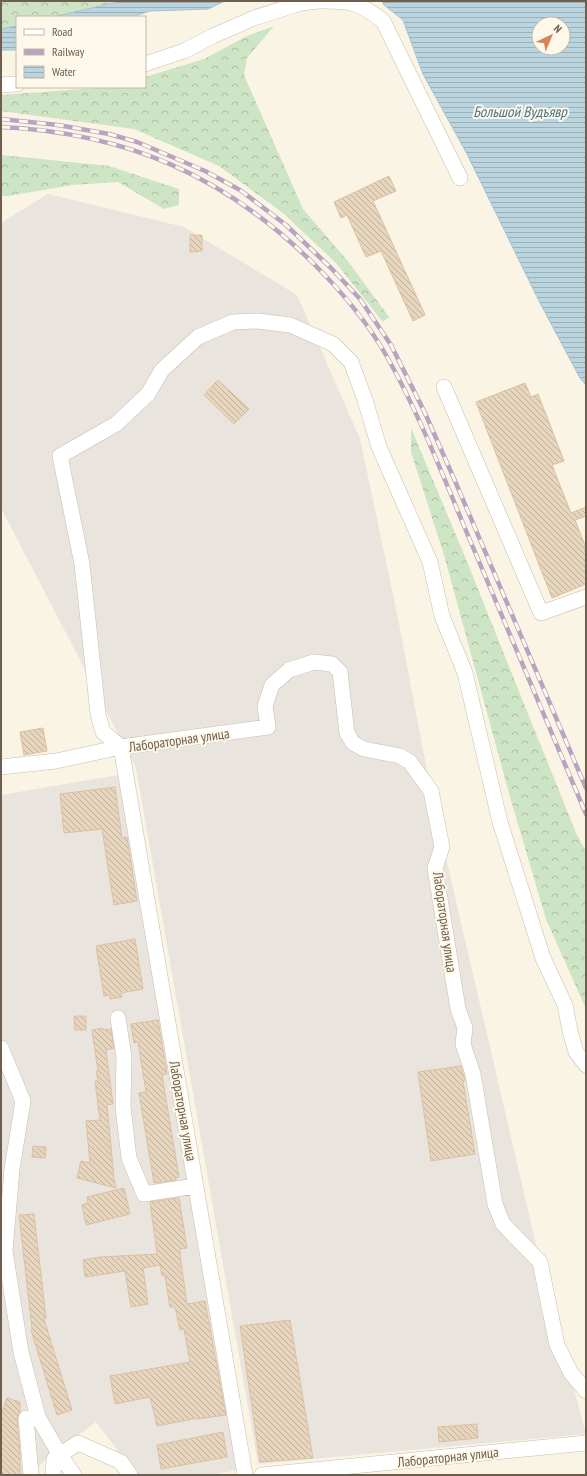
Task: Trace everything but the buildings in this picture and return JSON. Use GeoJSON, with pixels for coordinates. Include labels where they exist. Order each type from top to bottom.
{"type":"FeatureCollection","features":[{"type":"Feature","properties":{"kind":"street"},"geometry":{"type":"LineString","coordinates":[[146,64],[184,51],[213,36],[254,18],[301,2],[320,1]]}},
{"type":"Feature","properties":{"kind":"street"},"geometry":{"type":"LineString","coordinates":[[324,1],[352,2],[363,7],[383,21],[460,178]]}},
{"type":"Feature","properties":{"kind":"street"},"geometry":{"type":"LineString","coordinates":[[1,85],[16,84]]}},
{"type":"Feature","properties":{"kind":"street"},"geometry":{"type":"LineString","coordinates":[[121,747],[103,732],[98,714],[82,564],[60,456],[116,424],[148,394],[162,370],[198,337],[233,322],[258,321],[290,325],[333,344],[351,362],[365,400],[378,447],[430,562],[442,616],[465,673],[500,822],[543,958],[566,1005],[570,1031],[576,1052],[586,1065]]}},
{"type":"Feature","properties":{"kind":"street"},"geometry":{"type":"LineString","coordinates":[[444,387],[541,613],[586,597]]}},
{"type":"Feature","properties":{"kind":"street","name":"Лабораторная улица"},"geometry":{"type":"LineString","coordinates":[[1,767],[56,761],[121,747],[268,727],[265,706],[272,685],[289,670],[314,662],[332,664],[340,672],[347,733],[353,743],[364,749],[400,756],[410,762],[431,792],[442,847],[435,868],[458,1010],[466,1028],[463,1044],[473,1074],[495,1204],[504,1224],[540,1262],[557,1345],[571,1373],[586,1391]]}},
{"type":"Feature","properties":{"kind":"street","name":"Лабораторная улица"},"geometry":{"type":"LineString","coordinates":[[121,747],[244,1475]]}},
{"type":"Feature","properties":{"kind":"street"},"geometry":{"type":"LineString","coordinates":[[118,1018],[124,1057],[123,1107],[129,1158],[144,1194],[195,1186]]}},
{"type":"Feature","properties":{"kind":"street"},"geometry":{"type":"LineString","coordinates":[[1,1048],[23,1101],[12,1169],[5,1252],[21,1352],[38,1416],[60,1455],[74,1475]]}},
{"type":"Feature","properties":{"kind":"street"},"geometry":{"type":"LineString","coordinates":[[26,1418],[31,1475]]}},
{"type":"Feature","properties":{"kind":"street"},"geometry":{"type":"LineString","coordinates":[[53,1475],[54,1459],[78,1443],[121,1462],[130,1475]]}},
{"type":"Feature","properties":{"kind":"street","name":"Лабораторная улица"},"geometry":{"type":"LineString","coordinates":[[271,1475],[586,1443]]}},
{"type":"Feature","properties":{"kind":"shaded area"},"geometry":{"type":"Polygon","coordinates":[[[48,194],[184,227],[297,295],[360,439],[398,618],[433,802],[540,1262],[586,1434],[258,1464],[136,768],[1,508],[1,223],[48,194]]]}},
{"type":"Feature","properties":{"kind":"shaded area"},"geometry":{"type":"Polygon","coordinates":[[[118,775],[237,1470],[212,1475],[136,1475],[96,1422],[45,1460],[31,1475],[1,1475],[1,795],[118,775]]]}},
{"type":"Feature","properties":{"kind":"green space"},"geometry":{"type":"Polygon","coordinates":[[[1,1],[122,1],[57,16],[16,16],[16,26],[1,29],[1,1]]]}},
{"type":"Feature","properties":{"kind":"green space"},"geometry":{"type":"Polygon","coordinates":[[[274,26],[247,58],[244,75],[303,209],[347,260],[389,317],[383,322],[336,263],[283,213],[219,166],[134,129],[1,111],[1,95],[96,88],[146,88],[146,77],[204,59],[247,36],[274,26]]]}},
{"type":"Feature","properties":{"kind":"green space"},"geometry":{"type":"Polygon","coordinates":[[[1,155],[109,166],[179,189],[179,205],[164,209],[118,182],[72,185],[1,196],[1,155]]]}},
{"type":"Feature","properties":{"kind":"green space"},"geometry":{"type":"Polygon","coordinates":[[[411,428],[461,547],[576,833],[586,851],[586,1009],[546,919],[510,797],[444,555],[411,452],[411,428]]]}},
{"type":"Feature","properties":{"kind":"water"},"geometry":{"type":"Polygon","coordinates":[[[122,1],[225,1],[208,9],[150,11],[134,16],[57,16],[122,1]]]}},
{"type":"Feature","properties":{"kind":"water","name":"Большой Вудъявр"},"geometry":{"type":"Polygon","coordinates":[[[382,1],[586,1],[586,385],[580,378],[539,301],[467,154],[423,74],[403,20],[384,5],[382,1]]]}},
{"type":"Feature","properties":{"kind":"water"},"geometry":{"type":"Polygon","coordinates":[[[16,26],[16,50],[1,50],[1,29],[16,26]]]}},
{"type":"Feature","properties":{"kind":"railway"},"geometry":{"type":"LineString","coordinates":[[1,119],[58,125],[109,134],[137,142],[205,171],[240,190],[286,225],[332,269],[360,299],[391,345],[425,413],[586,788]]}},
{"type":"Feature","properties":{"kind":"railway"},"geometry":{"type":"LineString","coordinates":[[1,127],[47,131],[90,138],[171,164],[208,183],[245,206],[280,233],[314,264],[343,295],[362,318],[378,342],[410,401],[442,473],[586,814]]}}]}
